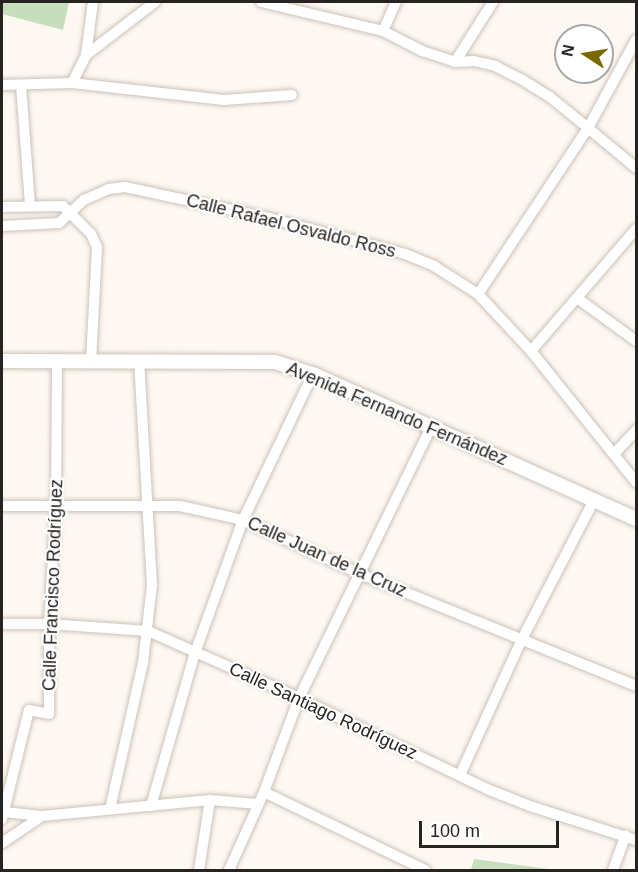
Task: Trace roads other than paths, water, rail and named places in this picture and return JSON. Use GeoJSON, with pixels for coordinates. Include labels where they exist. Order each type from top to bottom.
{"type":"FeatureCollection","features":[{"type":"Feature","properties":{"kind":"main road","name":"Avenida Fernando Fernández"},"geometry":{"type":"LineString","coordinates":[[2,362],[57,360],[275,362],[313,374],[636,519]]}},
{"type":"Feature","properties":{"kind":"street"},"geometry":{"type":"LineString","coordinates":[[72,83],[86,55],[93,2]]}},
{"type":"Feature","properties":{"kind":"street"},"geometry":{"type":"LineString","coordinates":[[86,55],[155,2]]}},
{"type":"Feature","properties":{"kind":"street"},"geometry":{"type":"LineString","coordinates":[[261,2],[297,6],[383,31],[422,51],[455,62],[474,61],[521,79],[588,128],[636,168]]}},
{"type":"Feature","properties":{"kind":"street"},"geometry":{"type":"LineString","coordinates":[[383,31],[396,2]]}},
{"type":"Feature","properties":{"kind":"street"},"geometry":{"type":"LineString","coordinates":[[455,62],[493,2]]}},
{"type":"Feature","properties":{"kind":"street"},"geometry":{"type":"LineString","coordinates":[[478,294],[588,128],[633,52],[636,40]]}},
{"type":"Feature","properties":{"kind":"street"},"geometry":{"type":"LineString","coordinates":[[2,85],[72,83],[224,100],[292,95]]}},
{"type":"Feature","properties":{"kind":"street"},"geometry":{"type":"LineString","coordinates":[[21,85],[30,206]]}},
{"type":"Feature","properties":{"kind":"street","name":"Calle Rafael Osvaldo Ross"},"geometry":{"type":"LineString","coordinates":[[2,226],[59,223],[84,200],[109,189],[125,187],[363,241],[434,266],[478,294],[531,351],[636,482]]}},
{"type":"Feature","properties":{"kind":"street"},"geometry":{"type":"LineString","coordinates":[[2,207],[63,206],[91,234],[97,247],[91,360]]}},
{"type":"Feature","properties":{"kind":"street"},"geometry":{"type":"LineString","coordinates":[[531,351],[636,229]]}},
{"type":"Feature","properties":{"kind":"street"},"geometry":{"type":"LineString","coordinates":[[577,298],[635,335]]}},
{"type":"Feature","properties":{"kind":"street","name":"Calle Francisco Rodríguez"},"geometry":{"type":"LineString","coordinates":[[3,816],[29,710],[49,714],[49,624],[56,506],[57,360]]}},
{"type":"Feature","properties":{"kind":"street"},"geometry":{"type":"LineString","coordinates":[[110,809],[148,631],[152,585],[139,361]]}},
{"type":"Feature","properties":{"kind":"street"},"geometry":{"type":"LineString","coordinates":[[151,806],[195,653],[243,520],[313,374]]}},
{"type":"Feature","properties":{"kind":"street"},"geometry":{"type":"LineString","coordinates":[[230,870],[264,792],[299,698],[431,427]]}},
{"type":"Feature","properties":{"kind":"street"},"geometry":{"type":"LineString","coordinates":[[614,454],[636,430]]}},
{"type":"Feature","properties":{"kind":"street"},"geometry":{"type":"LineString","coordinates":[[460,775],[521,640],[594,500]]}},
{"type":"Feature","properties":{"kind":"street","name":"Calle Juan de la Cruz"},"geometry":{"type":"LineString","coordinates":[[2,506],[147,506],[208,510],[243,520],[358,573],[636,686]]}},
{"type":"Feature","properties":{"kind":"street","name":"Calle Santiago Rodríguez"},"geometry":{"type":"LineString","coordinates":[[2,624],[49,624],[148,631],[299,698],[530,806],[631,837]]}},
{"type":"Feature","properties":{"kind":"street"},"geometry":{"type":"LineString","coordinates":[[264,792],[425,870]]}},
{"type":"Feature","properties":{"kind":"street"},"geometry":{"type":"LineString","coordinates":[[3,816],[42,816],[210,800],[258,804]]}},
{"type":"Feature","properties":{"kind":"street"},"geometry":{"type":"LineString","coordinates":[[199,870],[210,800]]}},
{"type":"Feature","properties":{"kind":"street"},"geometry":{"type":"LineString","coordinates":[[2,843],[42,816]]}},
{"type":"Feature","properties":{"kind":"street"},"geometry":{"type":"LineString","coordinates":[[2,825],[13,836]]}},
{"type":"Feature","properties":{"kind":"street"},"geometry":{"type":"LineString","coordinates":[[614,870],[631,837]]}}]}
